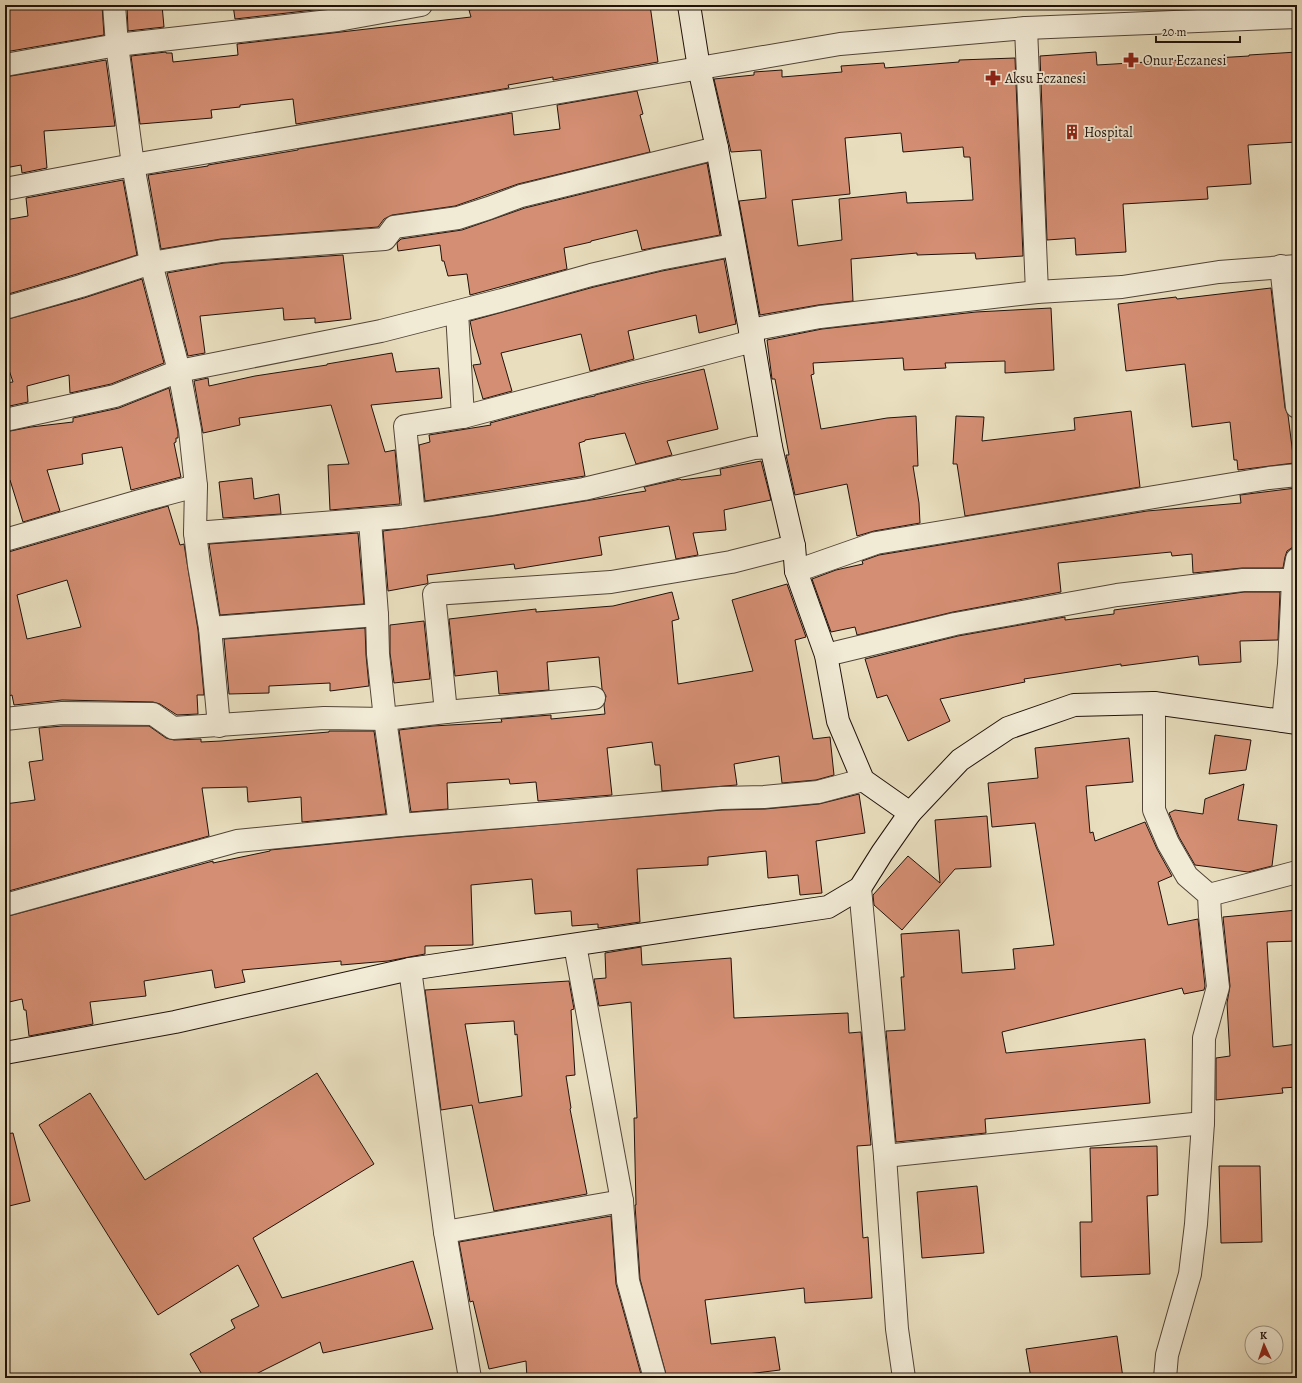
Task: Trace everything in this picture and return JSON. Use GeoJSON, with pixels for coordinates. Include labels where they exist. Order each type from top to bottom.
{"type":"FeatureCollection","features":[{"type":"Feature","properties":{"kind":"street"},"geometry":{"type":"LineString","coordinates":[[114,5],[117,45],[133,165],[151,263],[179,371],[190,430],[196,486],[195,533],[210,628],[219,726]]}},
{"type":"Feature","properties":{"kind":"street"},"geometry":{"type":"LineString","coordinates":[[5,65],[117,45],[338,20],[421,5]]}},
{"type":"Feature","properties":{"kind":"street"},"geometry":{"type":"LineString","coordinates":[[689,5],[699,68],[716,148],[771,447],[794,546],[796,571],[826,655],[838,721],[863,780],[910,813]]}},
{"type":"Feature","properties":{"kind":"street"},"geometry":{"type":"LineString","coordinates":[[5,189],[133,165],[840,44],[1026,28],[1297,17]]}},
{"type":"Feature","properties":{"kind":"street"},"geometry":{"type":"LineString","coordinates":[[1026,28],[1037,292]]}},
{"type":"Feature","properties":{"kind":"street"},"geometry":{"type":"LineString","coordinates":[[5,308],[81,286],[151,263],[222,252],[385,239],[394,228],[458,218],[521,196],[716,148]]}},
{"type":"Feature","properties":{"kind":"street"},"geometry":{"type":"LineString","coordinates":[[5,420],[115,396],[179,371],[381,330],[456,312],[629,266],[733,245]]}},
{"type":"Feature","properties":{"kind":"street"},"geometry":{"type":"LineString","coordinates":[[414,515],[405,426],[463,417],[751,335],[820,317],[1037,292],[1122,287],[1219,272],[1289,266],[1297,408]]}},
{"type":"Feature","properties":{"kind":"street"},"geometry":{"type":"LineString","coordinates":[[456,312],[463,417]]}},
{"type":"Feature","properties":{"kind":"street"},"geometry":{"type":"LineString","coordinates":[[195,533],[370,520],[491,504],[584,489],[754,448],[771,447]]}},
{"type":"Feature","properties":{"kind":"street"},"geometry":{"type":"LineString","coordinates":[[796,571],[876,543],[1269,478],[1297,475]]}},
{"type":"Feature","properties":{"kind":"street"},"geometry":{"type":"LineString","coordinates":[[5,540],[196,486]]}},
{"type":"Feature","properties":{"kind":"street"},"geometry":{"type":"LineString","coordinates":[[370,520],[377,616],[378,654],[385,719],[400,825]]}},
{"type":"Feature","properties":{"kind":"street"},"geometry":{"type":"LineString","coordinates":[[446,712],[434,594],[611,582],[731,562],[794,546]]}},
{"type":"Feature","properties":{"kind":"street"},"geometry":{"type":"LineString","coordinates":[[5,1053],[175,1022],[410,969],[828,907],[860,888],[910,813],[960,760],[1008,728],[1074,705],[1154,703],[1290,722],[1291,640],[1295,569],[1242,580],[1117,595],[955,624],[826,655]]}},
{"type":"Feature","properties":{"kind":"street"},"geometry":{"type":"LineString","coordinates":[[210,628],[377,616]]}},
{"type":"Feature","properties":{"kind":"street"},"geometry":{"type":"LineString","coordinates":[[5,719],[62,713],[153,714],[173,728],[324,718],[385,719],[594,698]]}},
{"type":"Feature","properties":{"kind":"street"},"geometry":{"type":"LineString","coordinates":[[1154,703],[1154,810],[1168,843],[1187,876],[1209,895],[1218,986],[1204,1038],[1202,1123],[1196,1224],[1190,1274],[1167,1355],[1165,1378]]}},
{"type":"Feature","properties":{"kind":"street"},"geometry":{"type":"LineString","coordinates":[[5,904],[236,841],[400,825],[721,798],[764,797],[818,792],[863,780]]}},
{"type":"Feature","properties":{"kind":"street"},"geometry":{"type":"LineString","coordinates":[[1209,895],[1297,872]]}},
{"type":"Feature","properties":{"kind":"street"},"geometry":{"type":"LineString","coordinates":[[860,888],[885,1156],[897,1329],[904,1378]]}},
{"type":"Feature","properties":{"kind":"street"},"geometry":{"type":"LineString","coordinates":[[575,945],[622,1201],[628,1281],[655,1378]]}},
{"type":"Feature","properties":{"kind":"street"},"geometry":{"type":"LineString","coordinates":[[410,969],[445,1232],[470,1378]]}},
{"type":"Feature","properties":{"kind":"street"},"geometry":{"type":"LineString","coordinates":[[885,1156],[1202,1123]]}},
{"type":"Feature","properties":{"kind":"street"},"geometry":{"type":"LineString","coordinates":[[445,1232],[622,1201]]}},
{"type":"Feature","properties":{"kind":"building"},"geometry":{"type":"Polygon","coordinates":[[[19,5],[102,5],[104,35],[5,52],[5,9],[19,7],[19,5]]]}},
{"type":"Feature","properties":{"kind":"building"},"geometry":{"type":"Polygon","coordinates":[[[127,5],[162,5],[164,27],[128,31],[127,5]]]}},
{"type":"Feature","properties":{"kind":"building"},"geometry":{"type":"Polygon","coordinates":[[[233,5],[322,5],[322,9],[235,19],[233,5]]]}},
{"type":"Feature","properties":{"kind":"building"},"geometry":{"type":"Polygon","coordinates":[[[498,5],[650,5],[658,62],[553,80],[553,77],[508,85],[509,88],[296,124],[293,99],[211,110],[212,118],[140,124],[131,56],[166,52],[172,53],[173,62],[238,55],[237,44],[471,17],[469,10],[498,5]]]}},
{"type":"Feature","properties":{"kind":"building"},"geometry":{"type":"Polygon","coordinates":[[[1096,52],[1097,65],[1297,52],[1297,142],[1248,145],[1251,184],[1207,187],[1208,199],[1123,204],[1126,252],[1076,255],[1075,238],[1047,240],[1040,56],[1096,52]]]}},
{"type":"Feature","properties":{"kind":"building"},"geometry":{"type":"Polygon","coordinates":[[[1015,58],[1023,256],[976,259],[975,253],[917,255],[917,253],[851,259],[853,301],[818,305],[760,315],[739,201],[766,198],[761,150],[731,152],[714,79],[754,75],[754,72],[782,70],[782,77],[842,72],[841,66],[884,63],[885,68],[959,62],[959,60],[1015,58]],[[901,133],[845,138],[850,194],[792,200],[798,246],[842,240],[839,199],[906,192],[907,203],[973,200],[970,157],[964,157],[963,147],[903,152],[901,133]]]}},
{"type":"Feature","properties":{"kind":"building"},"geometry":{"type":"Polygon","coordinates":[[[106,60],[115,126],[44,131],[47,168],[22,173],[21,165],[5,168],[5,77],[106,60]]]}},
{"type":"Feature","properties":{"kind":"building"},"geometry":{"type":"Polygon","coordinates":[[[637,91],[643,114],[640,115],[650,152],[518,184],[455,206],[392,215],[384,219],[378,227],[221,239],[161,249],[148,175],[208,166],[298,149],[512,113],[514,135],[560,129],[557,105],[637,91]]]}},
{"type":"Feature","properties":{"kind":"building"},"geometry":{"type":"Polygon","coordinates":[[[707,163],[720,235],[642,250],[637,230],[591,241],[564,248],[567,269],[470,295],[467,274],[448,276],[444,261],[442,261],[440,245],[398,251],[397,243],[401,239],[462,230],[525,208],[707,163]]]}},
{"type":"Feature","properties":{"kind":"building"},"geometry":{"type":"Polygon","coordinates":[[[123,180],[137,255],[5,295],[5,220],[28,216],[26,198],[123,180]]]}},
{"type":"Feature","properties":{"kind":"building"},"geometry":{"type":"Polygon","coordinates":[[[343,255],[351,319],[315,323],[315,318],[284,320],[283,308],[200,316],[205,353],[188,356],[167,273],[224,263],[343,255]]]}},
{"type":"Feature","properties":{"kind":"building"},"geometry":{"type":"Polygon","coordinates":[[[724,259],[736,324],[699,333],[696,315],[628,331],[634,359],[590,371],[581,334],[501,353],[512,391],[483,399],[473,365],[481,364],[470,321],[594,287],[662,271],[724,259]]]}},
{"type":"Feature","properties":{"kind":"building"},"geometry":{"type":"Polygon","coordinates":[[[142,279],[164,363],[111,384],[70,393],[69,375],[27,386],[28,402],[5,407],[5,383],[13,382],[8,367],[5,344],[5,320],[84,298],[142,279]]]}},
{"type":"Feature","properties":{"kind":"building"},"geometry":{"type":"Polygon","coordinates":[[[1271,288],[1285,408],[1288,415],[1294,463],[1238,470],[1237,460],[1234,460],[1230,422],[1192,427],[1185,364],[1126,371],[1118,304],[1271,288]]]}},
{"type":"Feature","properties":{"kind":"building"},"geometry":{"type":"Polygon","coordinates":[[[1051,308],[1054,370],[1005,373],[1005,361],[945,363],[946,368],[904,370],[903,358],[813,363],[814,374],[811,375],[821,429],[887,418],[916,416],[918,466],[913,466],[919,503],[920,523],[874,531],[857,536],[847,484],[795,495],[786,455],[789,455],[775,379],[772,379],[767,340],[822,329],[976,312],[1051,308]]]}},
{"type":"Feature","properties":{"kind":"building"},"geometry":{"type":"Polygon","coordinates":[[[392,353],[396,372],[439,368],[442,398],[371,405],[385,452],[395,450],[400,504],[330,510],[328,465],[349,464],[331,405],[239,418],[240,425],[203,433],[194,381],[208,378],[209,386],[255,376],[392,353]]]}},
{"type":"Feature","properties":{"kind":"building"},"geometry":{"type":"Polygon","coordinates":[[[704,369],[718,429],[667,441],[672,455],[636,464],[625,433],[585,440],[579,443],[585,476],[425,501],[419,445],[430,442],[429,435],[491,425],[490,423],[595,395],[704,369]]]}},
{"type":"Feature","properties":{"kind":"building"},"geometry":{"type":"Polygon","coordinates":[[[169,388],[178,432],[178,438],[176,438],[176,442],[174,443],[181,477],[131,490],[122,447],[82,454],[83,464],[47,470],[60,511],[23,522],[10,480],[5,481],[5,432],[73,422],[73,418],[119,408],[169,388]]]}},
{"type":"Feature","properties":{"kind":"building"},"geometry":{"type":"Polygon","coordinates":[[[1131,411],[1140,487],[965,516],[957,464],[953,464],[956,416],[984,417],[982,441],[1075,430],[1074,418],[1131,411]]]}},
{"type":"Feature","properties":{"kind":"building"},"geometry":{"type":"Polygon","coordinates":[[[761,461],[771,500],[724,510],[726,530],[693,533],[698,555],[676,559],[669,526],[599,537],[602,555],[515,569],[514,564],[427,575],[428,583],[426,584],[388,591],[383,531],[493,516],[646,491],[644,487],[680,479],[721,475],[720,469],[761,461]]]}},
{"type":"Feature","properties":{"kind":"building"},"geometry":{"type":"Polygon","coordinates":[[[252,478],[254,499],[279,494],[281,514],[223,518],[219,482],[252,478]]]}},
{"type":"Feature","properties":{"kind":"building"},"geometry":{"type":"Polygon","coordinates":[[[1296,488],[1297,547],[1293,547],[1287,551],[1283,568],[1242,568],[1193,573],[1192,554],[1172,556],[1171,552],[1058,563],[1061,592],[953,612],[857,635],[855,627],[831,632],[812,579],[836,570],[863,564],[862,561],[879,555],[1147,511],[1241,503],[1240,495],[1296,488]]]}},
{"type":"Feature","properties":{"kind":"building"},"geometry":{"type":"Polygon","coordinates":[[[168,506],[180,545],[184,544],[198,630],[204,695],[197,695],[198,714],[177,715],[160,704],[153,702],[62,700],[14,705],[12,695],[5,697],[5,553],[168,506]],[[67,580],[17,595],[27,639],[81,627],[67,580]]]}},
{"type":"Feature","properties":{"kind":"building"},"geometry":{"type":"Polygon","coordinates":[[[358,533],[364,604],[220,615],[209,544],[358,533]]]}},
{"type":"Feature","properties":{"kind":"building"},"geometry":{"type":"Polygon","coordinates":[[[787,584],[806,637],[795,640],[813,739],[830,737],[834,775],[816,780],[782,783],[779,756],[734,764],[737,785],[662,791],[660,765],[655,765],[652,742],[607,748],[612,795],[538,801],[536,782],[510,784],[509,779],[447,783],[448,809],[411,812],[399,730],[433,726],[502,722],[501,719],[551,715],[551,719],[605,714],[604,705],[606,696],[602,689],[599,657],[547,662],[549,690],[499,694],[497,671],[455,676],[449,619],[536,609],[536,612],[613,606],[672,592],[679,619],[672,621],[678,684],[753,671],[732,600],[787,584]]]}},
{"type":"Feature","properties":{"kind":"building"},"geometry":{"type":"Polygon","coordinates":[[[1244,592],[1280,592],[1278,640],[1240,641],[1241,662],[1199,665],[1198,656],[1121,666],[1121,664],[1024,679],[1025,682],[940,699],[950,721],[908,741],[887,695],[877,698],[865,659],[958,636],[1065,617],[1065,620],[1114,614],[1114,610],[1244,592]]]}},
{"type":"Feature","properties":{"kind":"building"},"geometry":{"type":"Polygon","coordinates":[[[424,621],[430,679],[394,683],[390,653],[390,625],[424,621]]]}},
{"type":"Feature","properties":{"kind":"building"},"geometry":{"type":"Polygon","coordinates":[[[365,628],[369,686],[330,691],[330,683],[269,686],[269,693],[229,694],[224,639],[365,628]]]}},
{"type":"Feature","properties":{"kind":"building"},"geometry":{"type":"Polygon","coordinates":[[[63,726],[149,726],[166,738],[174,740],[201,739],[201,742],[329,731],[374,731],[386,814],[302,822],[301,797],[248,802],[247,787],[202,788],[209,836],[5,892],[5,804],[35,800],[29,762],[43,760],[39,728],[63,726]]]}},
{"type":"Feature","properties":{"kind":"building"},"geometry":{"type":"Polygon","coordinates":[[[1215,735],[1251,740],[1246,770],[1209,774],[1215,735]]]}},
{"type":"Feature","properties":{"kind":"building"},"geometry":{"type":"Polygon","coordinates":[[[1129,738],[1133,782],[1086,786],[1090,833],[1093,832],[1095,841],[1145,822],[1157,849],[1172,876],[1158,882],[1168,925],[1198,919],[1205,986],[1204,990],[1184,994],[1182,988],[1002,1032],[1006,1053],[1145,1039],[1150,1103],[985,1119],[986,1133],[896,1142],[886,1031],[905,1030],[901,977],[904,977],[901,934],[959,930],[962,973],[1015,969],[1013,949],[1054,945],[1035,823],[992,827],[988,783],[1038,778],[1035,748],[1129,738]]]}},
{"type":"Feature","properties":{"kind":"building"},"geometry":{"type":"Polygon","coordinates":[[[1244,784],[1238,820],[1277,825],[1272,866],[1248,872],[1195,865],[1179,837],[1169,813],[1175,810],[1203,814],[1205,799],[1244,784]]]}},
{"type":"Feature","properties":{"kind":"building"},"geometry":{"type":"Polygon","coordinates":[[[859,794],[865,833],[816,841],[822,893],[800,895],[798,875],[768,878],[766,851],[708,857],[708,865],[637,869],[640,922],[598,928],[598,924],[572,926],[571,911],[535,914],[532,879],[471,885],[473,945],[425,946],[425,954],[388,961],[341,965],[341,961],[242,970],[245,982],[215,988],[212,970],[144,981],[146,996],[90,1002],[93,1024],[29,1036],[26,1010],[24,1010],[22,999],[5,1003],[5,917],[213,861],[213,863],[270,850],[401,837],[722,810],[765,809],[819,804],[859,794]]]}},
{"type":"Feature","properties":{"kind":"building"},"geometry":{"type":"Polygon","coordinates":[[[987,816],[991,867],[955,869],[902,930],[874,905],[873,895],[908,856],[940,883],[935,820],[987,816]]]}},
{"type":"Feature","properties":{"kind":"building"},"geometry":{"type":"Polygon","coordinates":[[[1297,910],[1297,941],[1267,942],[1273,1047],[1297,1044],[1297,1087],[1282,1088],[1283,1093],[1216,1100],[1216,1058],[1230,1056],[1227,1003],[1230,986],[1223,917],[1297,910]]]}},
{"type":"Feature","properties":{"kind":"building"},"geometry":{"type":"Polygon","coordinates":[[[641,947],[642,965],[731,958],[734,1018],[848,1013],[849,1033],[861,1032],[871,1145],[857,1146],[863,1238],[868,1237],[872,1298],[805,1303],[804,1288],[705,1300],[711,1344],[775,1337],[780,1370],[715,1378],[667,1378],[640,1279],[635,1205],[634,1118],[637,1118],[631,1002],[599,1006],[594,979],[606,978],[605,953],[641,947]]]}},
{"type":"Feature","properties":{"kind":"building"},"geometry":{"type":"Polygon","coordinates":[[[569,981],[574,1009],[571,1010],[575,1075],[566,1076],[570,1109],[587,1194],[494,1211],[472,1105],[441,1110],[425,990],[569,981]],[[514,1021],[465,1024],[479,1103],[522,1096],[517,1034],[515,1035],[514,1021]]]}},
{"type":"Feature","properties":{"kind":"building"},"geometry":{"type":"Polygon","coordinates":[[[317,1073],[374,1164],[253,1238],[282,1298],[413,1261],[433,1329],[323,1353],[320,1342],[248,1378],[204,1378],[190,1354],[235,1328],[231,1320],[259,1306],[238,1265],[158,1315],[39,1125],[90,1093],[145,1180],[317,1073]]]}},
{"type":"Feature","properties":{"kind":"building"},"geometry":{"type":"Polygon","coordinates":[[[13,1133],[30,1201],[5,1207],[5,1134],[13,1133]]]}},
{"type":"Feature","properties":{"kind":"building"},"geometry":{"type":"Polygon","coordinates":[[[1157,1146],[1158,1195],[1147,1196],[1150,1274],[1081,1277],[1080,1222],[1092,1222],[1090,1148],[1157,1146]]]}},
{"type":"Feature","properties":{"kind":"building"},"geometry":{"type":"Polygon","coordinates":[[[1219,1166],[1260,1166],[1262,1242],[1221,1243],[1219,1166]]]}},
{"type":"Feature","properties":{"kind":"building"},"geometry":{"type":"Polygon","coordinates":[[[977,1186],[984,1253],[922,1258],[917,1192],[977,1186]]]}},
{"type":"Feature","properties":{"kind":"building"},"geometry":{"type":"Polygon","coordinates":[[[611,1216],[616,1284],[642,1378],[527,1378],[526,1361],[489,1369],[473,1301],[470,1302],[459,1242],[611,1216]]]}},
{"type":"Feature","properties":{"kind":"building"},"geometry":{"type":"Polygon","coordinates":[[[1117,1336],[1123,1378],[1031,1378],[1026,1349],[1117,1336]]]}},
{"type":"Feature","properties":{"kind":"place","name":"Onur Eczanesi"},"geometry":{"type":"Point","coordinates":[1131,60]}},
{"type":"Feature","properties":{"kind":"place","name":"Aksu Eczanesi"},"geometry":{"type":"Point","coordinates":[993,78]}},
{"type":"Feature","properties":{"kind":"place","name":"Hospital"},"geometry":{"type":"Point","coordinates":[1072,132]}}]}
